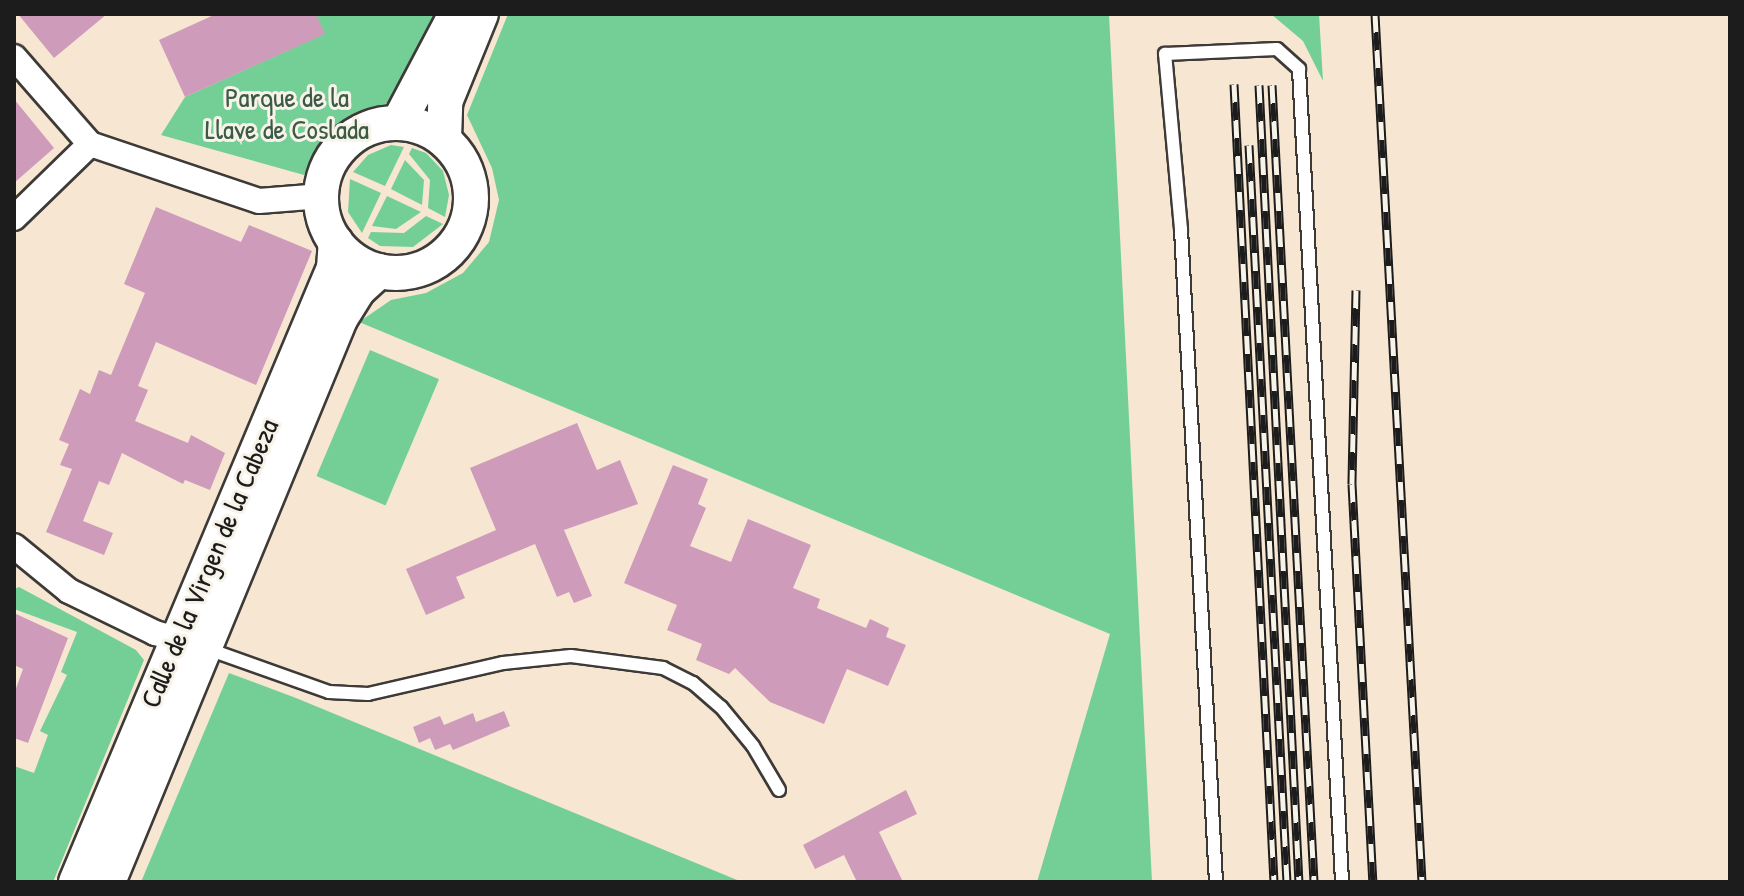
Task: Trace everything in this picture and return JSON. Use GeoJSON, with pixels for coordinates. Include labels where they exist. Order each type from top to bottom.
{"type":"FeatureCollection","features":[{"type":"Feature","properties":{"kind":"main road"},"geometry":{"type":"LineString","coordinates":[[399,122],[456,14]]}},
{"type":"Feature","properties":{"kind":"main road"},"geometry":{"type":"LineString","coordinates":[[444,139],[445,102],[481,14]]}},
{"type":"Feature","properties":{"kind":"main road"},"geometry":{"type":"LineString","coordinates":[[399,122],[444,139],[466,167],[471,185],[468,222],[454,245],[433,263],[397,273],[379,271],[355,260],[336,242],[322,213],[328,166],[341,146],[378,125],[399,122]]}},
{"type":"Feature","properties":{"kind":"main road","name":"Calle de la Virgen de la Cabeza"},"geometry":{"type":"LineString","coordinates":[[108,882],[191,642],[334,268],[336,242]]}},
{"type":"Feature","properties":{"kind":"main road","name":"Calle de la Virgen de la Cabeza"},"geometry":{"type":"LineString","coordinates":[[76,882],[340,319],[359,289],[379,271]]}},
{"type":"Feature","properties":{"kind":"street"},"geometry":{"type":"LineString","coordinates":[[16,63],[90,144],[259,201],[322,196]]}},
{"type":"Feature","properties":{"kind":"street"},"geometry":{"type":"LineString","coordinates":[[14,218],[90,144]]}},
{"type":"Feature","properties":{"kind":"street"},"geometry":{"type":"LineString","coordinates":[[16,553],[69,591],[155,633],[191,642]]}},
{"type":"Feature","properties":{"kind":"lane"},"geometry":{"type":"LineString","coordinates":[[1216,882],[1182,245],[1165,54],[1277,49],[1299,69],[1342,882]]}},
{"type":"Feature","properties":{"kind":"lane"},"geometry":{"type":"LineString","coordinates":[[191,642],[329,692],[368,694],[503,663],[571,656],[663,668],[693,683],[721,707],[753,746],[779,790]]}},
{"type":"Feature","properties":{"kind":"green space","name":"Parque de la Llave de Coslada"},"geometry":{"type":"Polygon","coordinates":[[[316,14],[438,14],[396,97],[351,126],[304,175],[161,135],[185,97],[324,34],[316,14]]]}},
{"type":"Feature","properties":{"kind":"green space"},"geometry":{"type":"Polygon","coordinates":[[[508,14],[1109,14],[1152,882],[1037,882],[1110,634],[359,322],[391,300],[426,293],[463,273],[489,242],[499,200],[492,168],[467,115],[508,14]]]}},
{"type":"Feature","properties":{"kind":"green space"},"geometry":{"type":"Polygon","coordinates":[[[1271,14],[1319,14],[1323,81],[1303,41],[1271,14]]]}},
{"type":"Feature","properties":{"kind":"green space"},"geometry":{"type":"Polygon","coordinates":[[[391,145],[404,147],[385,186],[353,172],[368,155],[391,145]]]}},
{"type":"Feature","properties":{"kind":"green space"},"geometry":{"type":"Polygon","coordinates":[[[412,148],[426,153],[443,171],[449,195],[445,217],[428,208],[430,180],[409,154],[412,148]]]}},
{"type":"Feature","properties":{"kind":"green space"},"geometry":{"type":"Polygon","coordinates":[[[405,160],[424,180],[422,205],[391,189],[405,160]]]}},
{"type":"Feature","properties":{"kind":"green space"},"geometry":{"type":"Polygon","coordinates":[[[350,179],[381,193],[362,233],[348,212],[350,179]]]}},
{"type":"Feature","properties":{"kind":"green space"},"geometry":{"type":"Polygon","coordinates":[[[387,196],[421,212],[396,229],[372,226],[387,196]]]}},
{"type":"Feature","properties":{"kind":"green space"},"geometry":{"type":"Polygon","coordinates":[[[426,216],[443,224],[413,247],[380,246],[368,238],[371,232],[404,233],[426,216]]]}},
{"type":"Feature","properties":{"kind":"green space"},"geometry":{"type":"Polygon","coordinates":[[[370,350],[439,379],[386,505],[316,476],[370,350]]]}},
{"type":"Feature","properties":{"kind":"green space"},"geometry":{"type":"Polygon","coordinates":[[[19,587],[136,650],[144,660],[53,882],[14,882],[14,766],[34,773],[48,735],[40,731],[67,675],[61,672],[77,632],[14,609],[14,589],[19,587]]]}},
{"type":"Feature","properties":{"kind":"green space"},"geometry":{"type":"Polygon","coordinates":[[[229,673],[296,698],[742,882],[141,882],[229,673]]]}},
{"type":"Feature","properties":{"kind":"building"},"geometry":{"type":"Polygon","coordinates":[[[18,14],[107,14],[54,58],[18,14]]]}},
{"type":"Feature","properties":{"kind":"building"},"geometry":{"type":"Polygon","coordinates":[[[216,14],[316,14],[325,34],[185,97],[159,40],[216,14]]]}},
{"type":"Feature","properties":{"kind":"building"},"geometry":{"type":"Polygon","coordinates":[[[14,99],[54,148],[14,183],[14,99]]]}},
{"type":"Feature","properties":{"kind":"building"},"geometry":{"type":"Polygon","coordinates":[[[156,207],[241,242],[249,225],[312,251],[256,385],[156,342],[138,386],[148,390],[135,421],[188,443],[191,435],[225,453],[210,490],[185,480],[183,484],[122,453],[109,485],[99,481],[83,521],[113,533],[104,555],[46,532],[72,469],[60,465],[69,444],[59,440],[80,389],[90,394],[99,370],[111,375],[145,293],[124,284],[156,207]]]}},
{"type":"Feature","properties":{"kind":"building"},"geometry":{"type":"Polygon","coordinates":[[[577,423],[597,470],[620,460],[638,504],[564,530],[592,596],[574,603],[569,592],[557,597],[535,544],[456,577],[465,598],[426,615],[406,569],[496,530],[470,468],[577,423]]]}},
{"type":"Feature","properties":{"kind":"building"},"geometry":{"type":"Polygon","coordinates":[[[673,465],[708,479],[698,504],[706,508],[690,546],[731,562],[748,519],[811,545],[793,588],[820,599],[817,608],[866,628],[870,619],[889,628],[886,637],[906,645],[888,686],[847,669],[824,724],[770,702],[735,668],[729,674],[696,660],[702,644],[667,630],[677,605],[624,583],[673,465]]]}},
{"type":"Feature","properties":{"kind":"building"},"geometry":{"type":"Polygon","coordinates":[[[14,613],[68,638],[28,743],[14,738],[14,694],[23,669],[14,665],[14,613]]]}},
{"type":"Feature","properties":{"kind":"building"},"geometry":{"type":"Polygon","coordinates":[[[504,711],[510,726],[453,750],[450,744],[435,750],[430,738],[419,743],[413,727],[440,716],[444,725],[473,713],[476,722],[504,711]]]}},
{"type":"Feature","properties":{"kind":"building"},"geometry":{"type":"Polygon","coordinates":[[[906,790],[917,814],[879,832],[903,882],[857,882],[844,855],[815,869],[803,845],[906,790]]]}},
{"type":"Feature","properties":{"kind":"railway"},"geometry":{"type":"LineString","coordinates":[[1375,14],[1422,882]]}},
{"type":"Feature","properties":{"kind":"railway"},"geometry":{"type":"LineString","coordinates":[[1234,84],[1274,882]]}},
{"type":"Feature","properties":{"kind":"railway"},"geometry":{"type":"LineString","coordinates":[[1259,85],[1299,882]]}},
{"type":"Feature","properties":{"kind":"railway"},"geometry":{"type":"LineString","coordinates":[[1272,85],[1314,882]]}},
{"type":"Feature","properties":{"kind":"railway"},"geometry":{"type":"LineString","coordinates":[[1249,145],[1287,882]]}},
{"type":"Feature","properties":{"kind":"railway"},"geometry":{"type":"LineString","coordinates":[[1356,290],[1352,484],[1373,882]]}}]}
